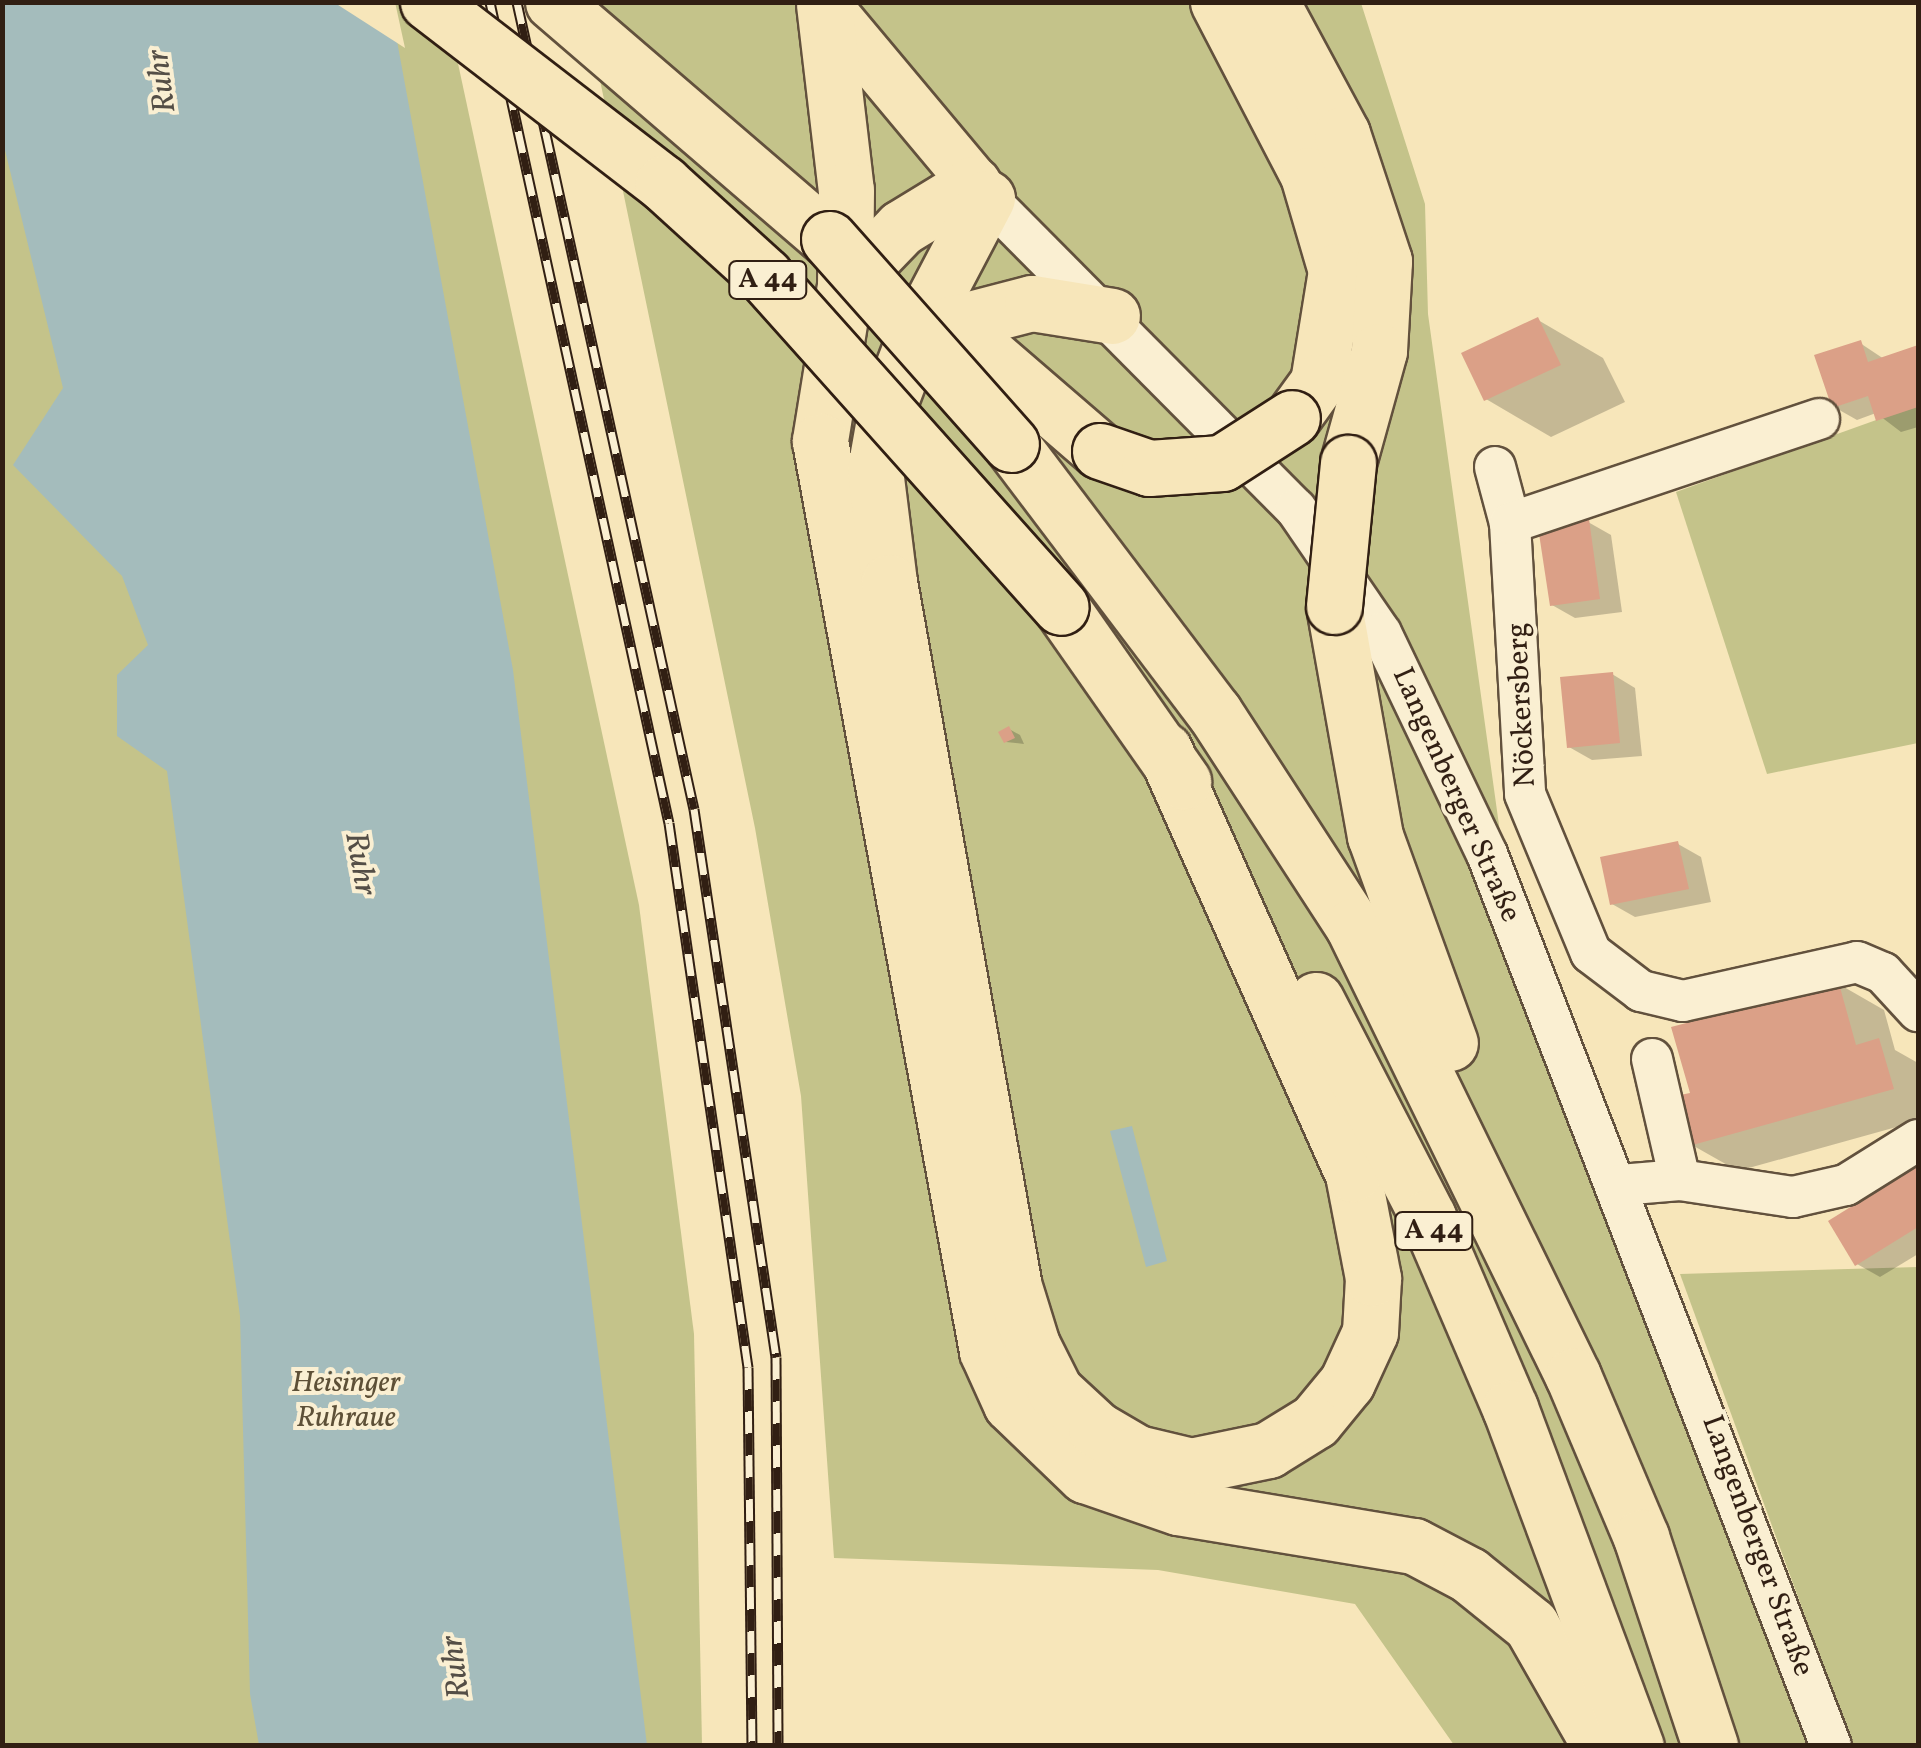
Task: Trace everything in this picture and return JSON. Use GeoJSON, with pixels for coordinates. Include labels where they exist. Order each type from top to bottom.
{"type":"FeatureCollection","features":[{"type":"Feature","properties":{"kind":"highway","name":"A 44"},"geometry":{"type":"LineString","coordinates":[[428,2],[590,123],[764,275],[1060,607],[1164,750],[1294,956],[1428,1217],[1636,1746]]}},
{"type":"Feature","properties":{"kind":"highway","name":"A 44"},"geometry":{"type":"LineString","coordinates":[[553,2],[837,262],[1011,444],[1214,712],[1353,926],[1573,1376],[1641,1538],[1710,1746]]}},
{"type":"Feature","properties":{"kind":"highway"},"geometry":{"type":"LineString","coordinates":[[837,262],[976,344],[1100,451],[1150,468],[1222,463],[1292,418],[1318,382],[1336,271],[1308,176],[1218,2]]}},
{"type":"Feature","properties":{"kind":"highway"},"geometry":{"type":"LineString","coordinates":[[1271,2],[1342,134],[1384,261],[1379,350],[1348,463],[1334,606],[1375,836],[1428,996],[1550,1252],[1573,1376]]}},
{"type":"Feature","properties":{"kind":"highway"},"geometry":{"type":"LineString","coordinates":[[823,3],[846,190],[824,386],[825,485],[952,1188],[987,1351],[1010,1404],[1085,1475],[1124,1493],[1414,1546],[1468,1574],[1531,1626],[1600,1746]]}},
{"type":"Feature","properties":{"kind":"highway"},"geometry":{"type":"LineString","coordinates":[[837,262],[980,191]]}},
{"type":"Feature","properties":{"kind":"highway"},"geometry":{"type":"LineString","coordinates":[[980,191],[916,333],[875,470],[1014,1287],[1055,1391],[1137,1453],[1192,1466],[1268,1450],[1316,1421],[1347,1382],[1370,1332],[1373,1278],[1353,1174],[1164,750]]}},
{"type":"Feature","properties":{"kind":"highway"},"geometry":{"type":"LineString","coordinates":[[916,333],[1032,303],[1112,316]]}},
{"type":"Feature","properties":{"kind":"main road","name":"Langenberger Straße"},"geometry":{"type":"LineString","coordinates":[[823,3],[980,191]]}},
{"type":"Feature","properties":{"kind":"street","name":"Langenberger Straße"},"geometry":{"type":"LineString","coordinates":[[980,191],[1112,316],[1296,510],[1382,633],[1486,854],[1620,1185],[1831,1746]]}},
{"type":"Feature","properties":{"kind":"street"},"geometry":{"type":"LineString","coordinates":[[1510,524],[1819,419]]}},
{"type":"Feature","properties":{"kind":"street","name":"Nöckersberg"},"geometry":{"type":"LineString","coordinates":[[1494,467],[1510,524],[1525,794],[1591,953],[1640,992],[1683,1001],[1856,962],[1883,973],[1918,1012]]}},
{"type":"Feature","properties":{"kind":"street"},"geometry":{"type":"LineString","coordinates":[[1652,1059],[1680,1180]]}},
{"type":"Feature","properties":{"kind":"street"},"geometry":{"type":"LineString","coordinates":[[1620,1185],[1680,1180],[1806,1195],[1846,1185],[1918,1140]]}},
{"type":"Feature","properties":{"kind":"green space","name":"Heisinger Ruhraue"},"geometry":{"type":"Polygon","coordinates":[[[2,3],[445,3],[639,905],[694,1334],[702,1745],[3,1745],[2,3]]]}},
{"type":"Feature","properties":{"kind":"green space"},"geometry":{"type":"Polygon","coordinates":[[[584,3],[1361,3],[1425,204],[1428,314],[1519,969],[1810,1745],[1454,1745],[1355,1604],[1158,1570],[834,1558],[801,1096],[755,828],[584,3]]]}},
{"type":"Feature","properties":{"kind":"green space"},"geometry":{"type":"Polygon","coordinates":[[[1918,405],[1918,743],[1767,774],[1676,492],[1918,405]]]}},
{"type":"Feature","properties":{"kind":"green space"},"geometry":{"type":"Polygon","coordinates":[[[1918,1267],[1918,1745],[1852,1745],[1680,1274],[1918,1267]]]}},
{"type":"Feature","properties":{"kind":"water","name":"Heisinger Ruhraue"},"geometry":{"type":"Polygon","coordinates":[[[2,3],[390,3],[513,670],[647,1745],[259,1745],[250,1694],[240,1316],[167,771],[117,736],[117,675],[148,645],[122,576],[13,465],[63,388],[3,142],[2,3]]]}},
{"type":"Feature","properties":{"kind":"water"},"geometry":{"type":"Polygon","coordinates":[[[1132,1126],[1167,1261],[1146,1267],[1110,1131],[1132,1126]]]}},
{"type":"Feature","properties":{"kind":"pier"},"geometry":{"type":"Polygon","coordinates":[[[335,2],[395,2],[405,48],[335,3],[335,2]]]}},
{"type":"Feature","properties":{"kind":"building"},"geometry":{"type":"Polygon","coordinates":[[[1538,317],[1561,365],[1484,401],[1461,353],[1538,317]]]}},
{"type":"Feature","properties":{"kind":"building"},"geometry":{"type":"Polygon","coordinates":[[[1861,340],[1868,362],[1918,345],[1918,407],[1876,421],[1868,396],[1832,408],[1814,355],[1861,340]]]}},
{"type":"Feature","properties":{"kind":"building"},"geometry":{"type":"Polygon","coordinates":[[[1589,519],[1600,599],[1550,606],[1538,527],[1589,519]]]}},
{"type":"Feature","properties":{"kind":"building"},"geometry":{"type":"Polygon","coordinates":[[[1613,672],[1620,743],[1567,748],[1560,677],[1613,672]]]}},
{"type":"Feature","properties":{"kind":"building"},"geometry":{"type":"Polygon","coordinates":[[[1009,726],[1015,738],[1004,743],[998,732],[1009,726]]]}},
{"type":"Feature","properties":{"kind":"building"},"geometry":{"type":"Polygon","coordinates":[[[1678,841],[1689,889],[1610,905],[1600,857],[1678,841]]]}},
{"type":"Feature","properties":{"kind":"building"},"geometry":{"type":"Polygon","coordinates":[[[1838,980],[1856,1045],[1879,1038],[1894,1089],[1689,1146],[1680,1095],[1690,1093],[1671,1027],[1694,1021],[1692,1013],[1838,980]]]}},
{"type":"Feature","properties":{"kind":"building"},"geometry":{"type":"Polygon","coordinates":[[[1918,1165],[1918,1227],[1855,1266],[1828,1221],[1918,1165]]]}},
{"type":"Feature","properties":{"kind":"railway"},"geometry":{"type":"LineString","coordinates":[[490,2],[669,823],[748,1367],[752,1746]]}},
{"type":"Feature","properties":{"kind":"railway"},"geometry":{"type":"LineString","coordinates":[[517,2],[694,809],[776,1357],[778,1746]]}},
{"type":"Feature","properties":{"kind":"water label","name":"Ruhr"},"geometry":{"type":"Point","coordinates":[163,81]}},
{"type":"Feature","properties":{"kind":"water label","name":"Ruhr"},"geometry":{"type":"Point","coordinates":[359,864]}},
{"type":"Feature","properties":{"kind":"water label","name":"Ruhr"},"geometry":{"type":"Point","coordinates":[457,1667]}}]}
